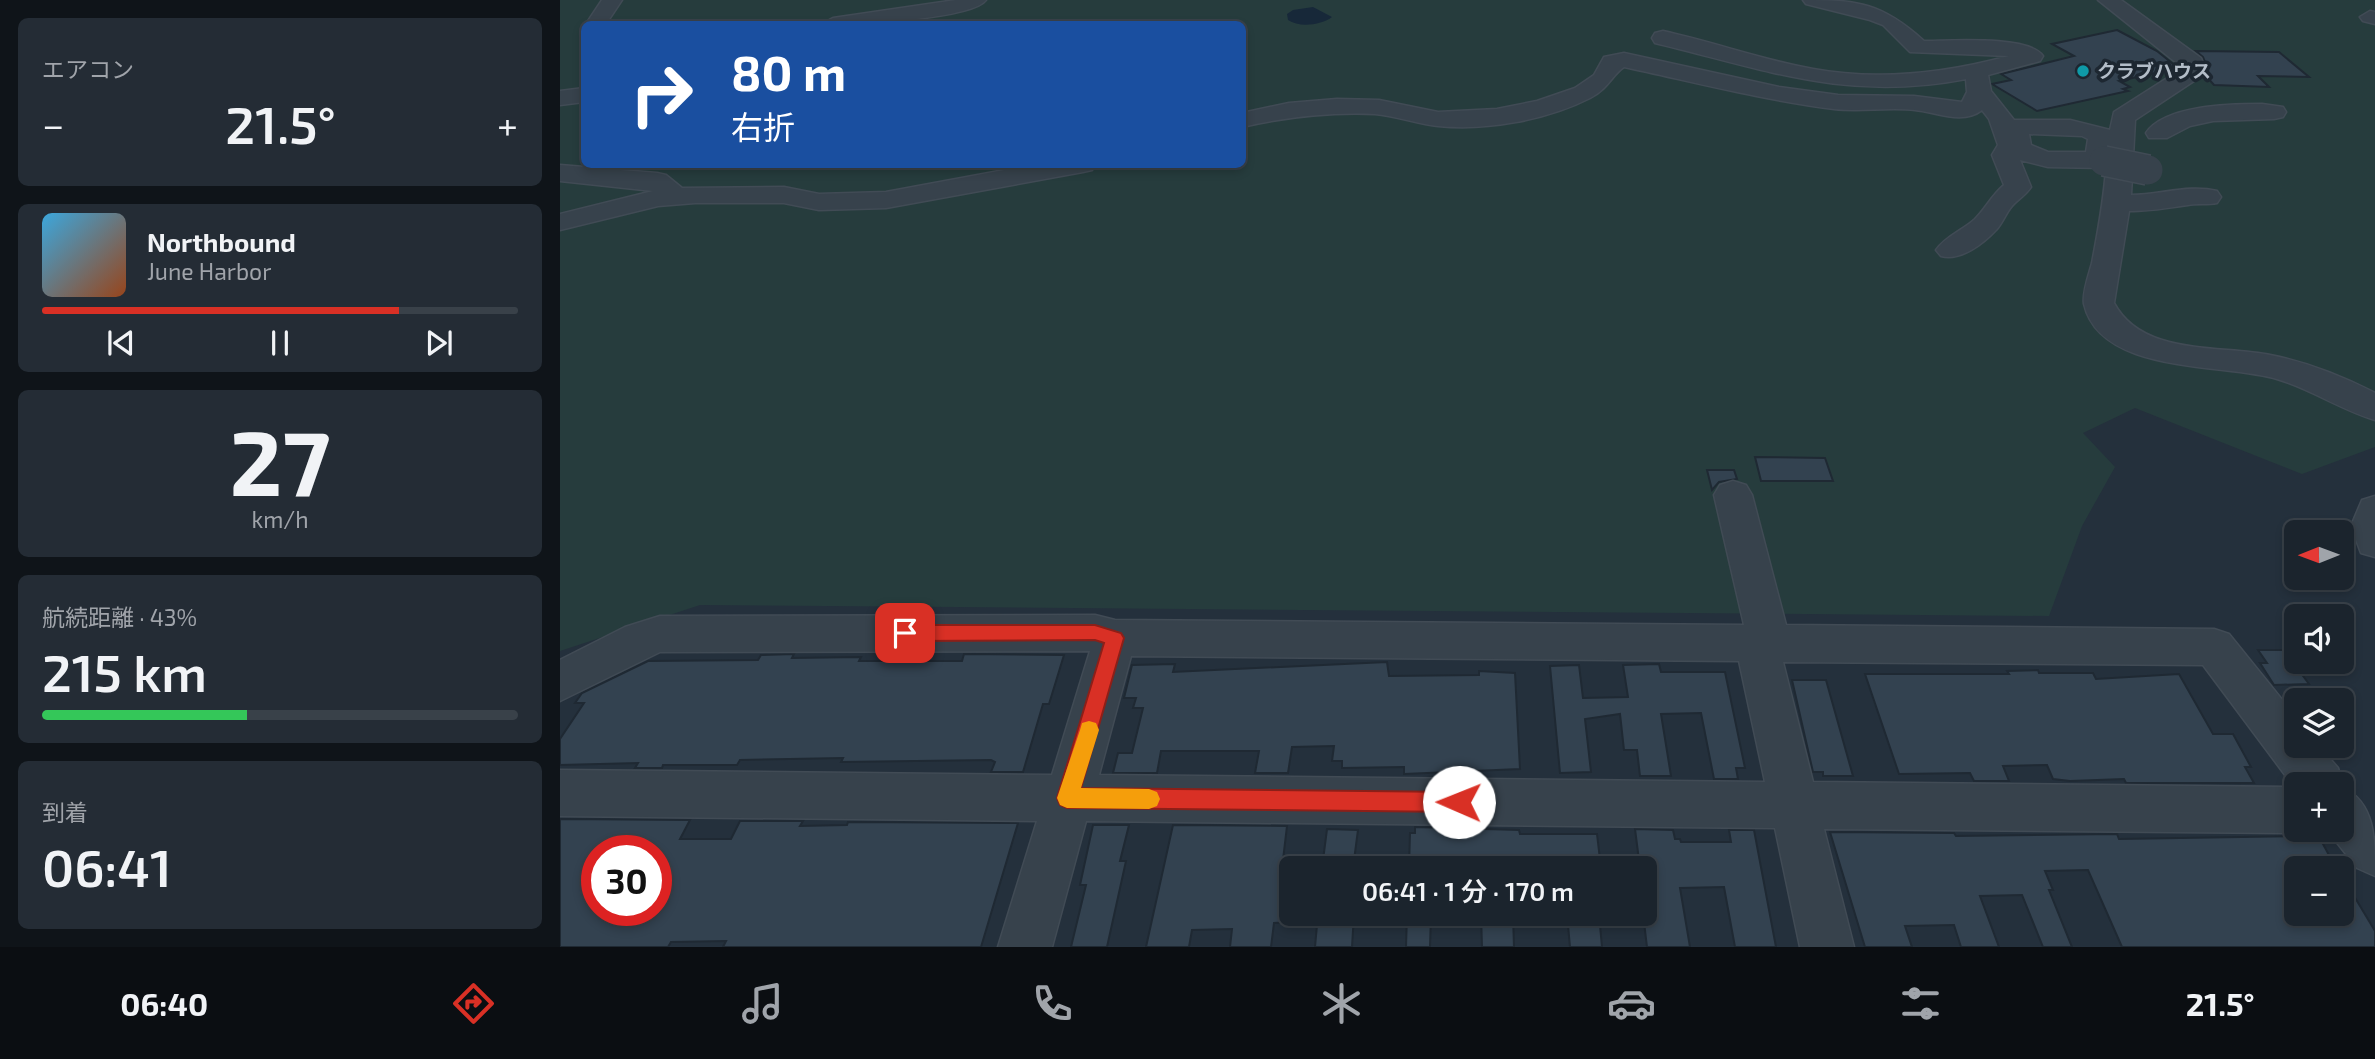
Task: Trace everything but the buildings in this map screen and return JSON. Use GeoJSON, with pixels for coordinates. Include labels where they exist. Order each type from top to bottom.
{"type":"FeatureCollection","features":[{"type":"Feature","properties":{"kind":"street"},"geometry":{"type":"LineString","coordinates":[[604,12],[626,0]]}},
{"type":"Feature","properties":{"kind":"street"},"geometry":{"type":"LineString","coordinates":[[848,21],[927,5],[964,5],[976,0]]}},
{"type":"Feature","properties":{"kind":"street"},"geometry":{"type":"LineString","coordinates":[[1246,119],[1283,111],[1338,106],[1387,108],[1438,119],[1502,116],[1588,90],[1600,82],[1612,62],[1624,60],[1806,99],[1863,104],[1914,103],[1943,110],[2032,56],[2013,49],[1918,47],[1912,29],[1877,15],[1813,0]]}},
{"type":"Feature","properties":{"kind":"street"},"geometry":{"type":"LineString","coordinates":[[2108,0],[2195,67],[2187,77],[2123,117]]}},
{"type":"Feature","properties":{"kind":"street"},"geometry":{"type":"LineString","coordinates":[[1663,38],[1719,49],[1788,70],[1836,78],[1911,80],[1975,90],[2001,117],[2011,145],[2005,155],[2018,187],[2001,201],[1986,224],[1951,250]]}},
{"type":"Feature","properties":{"kind":"street"},"geometry":{"type":"LineString","coordinates":[[560,98],[581,95]]}},
{"type":"Feature","properties":{"kind":"street"},"geometry":{"type":"LineString","coordinates":[[2158,133],[2171,124],[2198,123],[2242,110],[2274,111]]}},
{"type":"Feature","properties":{"kind":"street"},"geometry":{"type":"LineString","coordinates":[[2123,117],[2158,133]]}},
{"type":"Feature","properties":{"kind":"street"},"geometry":{"type":"LineString","coordinates":[[2123,117],[2117,203],[2099,303],[2101,313],[2120,333],[2149,347],[2271,366],[2327,383],[2375,408]]}},
{"type":"Feature","properties":{"kind":"street"},"geometry":{"type":"LineString","coordinates":[[2099,160],[2148,170],[2161,168],[2158,133]]}},
{"type":"Feature","properties":{"kind":"street"},"geometry":{"type":"LineString","coordinates":[[560,222],[677,197],[784,195],[819,202],[886,200],[1061,168]]}},
{"type":"Feature","properties":{"kind":"street"},"geometry":{"type":"LineString","coordinates":[[560,173],[657,181],[677,197]]}},
{"type":"Feature","properties":{"kind":"street"},"geometry":{"type":"LineString","coordinates":[[2117,203],[2161,203],[2190,196],[2207,197]]}},
{"type":"Feature","properties":{"kind":"street"},"geometry":{"type":"LineString","coordinates":[[1733,495],[1794,805],[1827,947]]}},
{"type":"Feature","properties":{"kind":"street"},"geometry":{"type":"LineString","coordinates":[[2375,510],[2370,526],[2375,542]]}},
{"type":"Feature","properties":{"kind":"street"},"geometry":{"type":"LineString","coordinates":[[560,682],[640,640],[660,634],[1095,633],[1115,638],[2214,647],[2312,772]]}},
{"type":"Feature","properties":{"kind":"street"},"geometry":{"type":"LineString","coordinates":[[1025,947],[1115,638]]}},
{"type":"Feature","properties":{"kind":"street"},"geometry":{"type":"LineString","coordinates":[[560,793],[2284,810]]}},
{"type":"Feature","properties":{"kind":"street"},"geometry":{"type":"LineString","coordinates":[[2354,825],[2375,851]]}},
{"type":"Feature","properties":{"kind":"green space"},"geometry":{"type":"Polygon","coordinates":[[[560,0],[2375,0],[2375,447],[2302,474],[2135,408],[2083,433],[2115,467],[2082,526],[2049,616],[700,605],[560,651],[560,0]]]}},
{"type":"Feature","properties":{"kind":"water"},"geometry":{"type":"Polygon","coordinates":[[[1313,7],[1332,17],[1310,25],[1288,20],[1287,14],[1293,10],[1313,7]]]}},
{"type":"Feature","properties":{"kind":"slow traffic"},"geometry":{"type":"LineString","coordinates":[[1089,730],[1078,771],[1067,798],[1149,799]]}},
{"type":"Feature","properties":{"kind":"place","name":"クラブハウス"},"geometry":{"type":"Point","coordinates":[2083,71]}},
{"type":"Feature","properties":{"kind":"route"},"geometry":{"type":"LineString","coordinates":[[905,633],[1095,633],[1115,638],[1078,771],[1067,798],[1459,802]]}}]}
